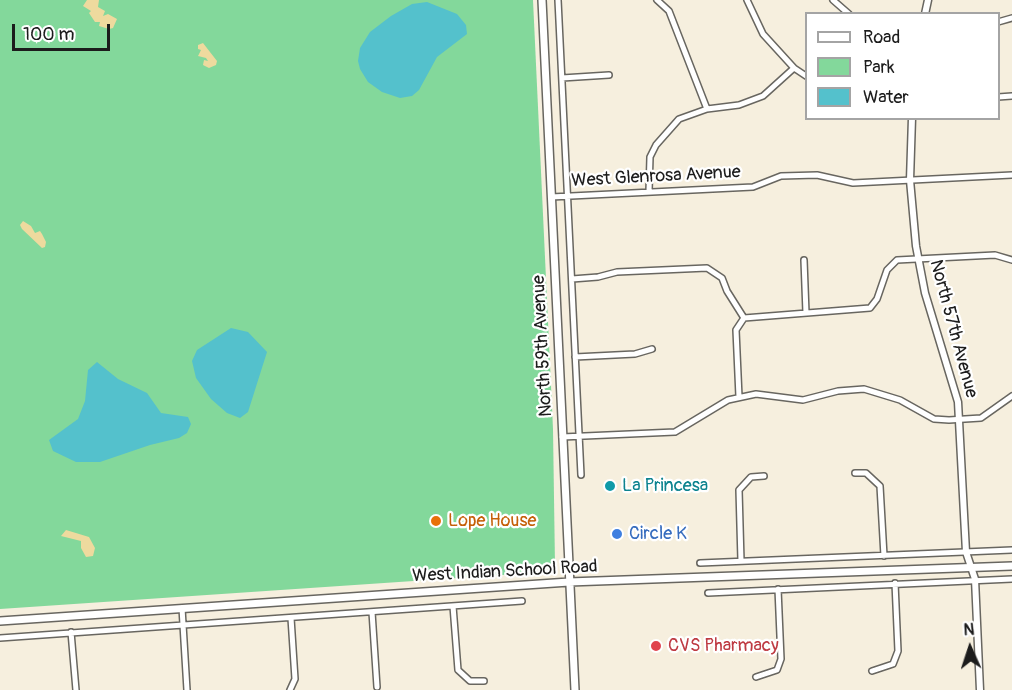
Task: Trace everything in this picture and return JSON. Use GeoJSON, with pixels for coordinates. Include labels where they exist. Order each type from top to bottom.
{"type":"FeatureCollection","features":[{"type":"Feature","properties":{"kind":"main road","name":"North 59th Avenue"},"geometry":{"type":"LineString","coordinates":[[542,0],[575,690]]}},
{"type":"Feature","properties":{"kind":"main road","name":"West Indian School Road"},"geometry":{"type":"LineString","coordinates":[[0,621],[569,582],[1012,566]]}},
{"type":"Feature","properties":{"kind":"street","name":"North 59th Avenue"},"geometry":{"type":"LineString","coordinates":[[558,0],[581,475]]}},
{"type":"Feature","properties":{"kind":"street"},"geometry":{"type":"LineString","coordinates":[[657,0],[669,11],[707,109]]}},
{"type":"Feature","properties":{"kind":"street"},"geometry":{"type":"LineString","coordinates":[[747,0],[763,34],[794,68],[805,75]]}},
{"type":"Feature","properties":{"kind":"street"},"geometry":{"type":"LineString","coordinates":[[833,0],[847,12]]}},
{"type":"Feature","properties":{"kind":"street"},"geometry":{"type":"LineString","coordinates":[[650,191],[650,158],[662,135],[679,119],[707,109],[739,105],[763,96],[794,68]]}},
{"type":"Feature","properties":{"kind":"street"},"geometry":{"type":"LineString","coordinates":[[562,78],[609,75]]}},
{"type":"Feature","properties":{"kind":"street","name":"North 57th Avenue"},"geometry":{"type":"LineString","coordinates":[[912,120],[910,180],[918,258],[925,293],[957,395],[966,552],[975,579],[980,690]]}},
{"type":"Feature","properties":{"kind":"street","name":"West Glenrosa Avenue"},"geometry":{"type":"LineString","coordinates":[[551,196],[753,187],[781,176],[817,175],[853,183],[1012,175]]}},
{"type":"Feature","properties":{"kind":"street"},"geometry":{"type":"LineString","coordinates":[[744,318],[870,308],[877,299],[893,262],[918,258],[995,255],[1012,260]]}},
{"type":"Feature","properties":{"kind":"street"},"geometry":{"type":"LineString","coordinates":[[804,260],[806,313]]}},
{"type":"Feature","properties":{"kind":"street"},"geometry":{"type":"LineString","coordinates":[[572,279],[598,278],[617,272],[707,268],[722,278],[744,318]]}},
{"type":"Feature","properties":{"kind":"street"},"geometry":{"type":"LineString","coordinates":[[739,397],[736,330],[744,318]]}},
{"type":"Feature","properties":{"kind":"street"},"geometry":{"type":"LineString","coordinates":[[575,357],[635,354],[652,350]]}},
{"type":"Feature","properties":{"kind":"street"},"geometry":{"type":"LineString","coordinates":[[562,437],[675,432],[683,429],[708,410],[739,397],[769,393],[803,400],[838,391],[864,389],[900,400],[934,419],[959,420],[989,414],[1012,396]]}},
{"type":"Feature","properties":{"kind":"street"},"geometry":{"type":"LineString","coordinates":[[855,473],[866,473],[880,486],[884,556]]}},
{"type":"Feature","properties":{"kind":"street"},"geometry":{"type":"LineString","coordinates":[[741,561],[739,490],[751,477],[764,476]]}},
{"type":"Feature","properties":{"kind":"street"},"geometry":{"type":"LineString","coordinates":[[700,563],[1012,550]]}},
{"type":"Feature","properties":{"kind":"street"},"geometry":{"type":"LineString","coordinates":[[708,593],[1012,579]]}},
{"type":"Feature","properties":{"kind":"street"},"geometry":{"type":"LineString","coordinates":[[872,671],[892,664],[898,651],[895,583]]}},
{"type":"Feature","properties":{"kind":"street"},"geometry":{"type":"LineString","coordinates":[[756,677],[777,670],[781,659],[778,589]]}},
{"type":"Feature","properties":{"kind":"street","name":"West Indian School Road"},"geometry":{"type":"LineString","coordinates":[[0,638],[522,601]]}},
{"type":"Feature","properties":{"kind":"street"},"geometry":{"type":"LineString","coordinates":[[453,606],[458,670],[470,681],[484,681]]}},
{"type":"Feature","properties":{"kind":"street"},"geometry":{"type":"LineString","coordinates":[[182,608],[187,690]]}},
{"type":"Feature","properties":{"kind":"street"},"geometry":{"type":"LineString","coordinates":[[372,612],[377,687]]}},
{"type":"Feature","properties":{"kind":"street"},"geometry":{"type":"LineString","coordinates":[[290,690],[295,679],[291,618]]}},
{"type":"Feature","properties":{"kind":"street"},"geometry":{"type":"LineString","coordinates":[[71,632],[76,690]]}},
{"type":"Feature","properties":{"kind":"green space"},"geometry":{"type":"Polygon","coordinates":[[[0,0],[533,0],[553,429],[555,566],[517,574],[0,609],[0,0]]]}},
{"type":"Feature","properties":{"kind":"sand"},"geometry":{"type":"Polygon","coordinates":[[[87,0],[99,0],[98,7],[105,11],[103,16],[108,14],[117,19],[113,28],[99,26],[100,22],[95,22],[89,13],[91,11],[83,6],[87,0]]]}},
{"type":"Feature","properties":{"kind":"sand"},"geometry":{"type":"Polygon","coordinates":[[[203,43],[217,61],[216,65],[209,68],[203,65],[204,60],[208,61],[206,58],[198,56],[201,50],[198,49],[198,45],[203,43]]]}},
{"type":"Feature","properties":{"kind":"sand"},"geometry":{"type":"Polygon","coordinates":[[[23,221],[31,226],[35,233],[40,231],[46,242],[45,247],[42,248],[22,229],[20,225],[23,221]]]}},
{"type":"Feature","properties":{"kind":"sand"},"geometry":{"type":"Polygon","coordinates":[[[66,530],[89,537],[95,548],[93,556],[86,557],[81,548],[81,541],[61,536],[66,530]]]}},
{"type":"Feature","properties":{"kind":"water"},"geometry":{"type":"Polygon","coordinates":[[[427,2],[457,14],[466,25],[467,34],[437,57],[419,90],[412,96],[400,98],[382,92],[368,82],[360,69],[358,61],[360,48],[370,32],[391,16],[412,4],[427,2]]]}},
{"type":"Feature","properties":{"kind":"water"},"geometry":{"type":"Polygon","coordinates":[[[231,328],[248,332],[267,352],[248,412],[240,418],[227,413],[211,399],[196,378],[192,361],[197,350],[231,328]]]}},
{"type":"Feature","properties":{"kind":"water"},"geometry":{"type":"Polygon","coordinates":[[[97,362],[118,379],[147,393],[161,413],[188,417],[191,424],[187,433],[179,438],[100,462],[76,462],[53,451],[49,440],[78,419],[85,401],[88,370],[97,362]]]}},
{"type":"Feature","properties":{"kind":"place","name":"La Princesa"},"geometry":{"type":"Point","coordinates":[610,486]}},
{"type":"Feature","properties":{"kind":"place","name":"Lope House"},"geometry":{"type":"Point","coordinates":[436,521]}},
{"type":"Feature","properties":{"kind":"place","name":"Circle K"},"geometry":{"type":"Point","coordinates":[617,534]}},
{"type":"Feature","properties":{"kind":"place","name":"CVS Pharmacy"},"geometry":{"type":"Point","coordinates":[656,646]}}]}
